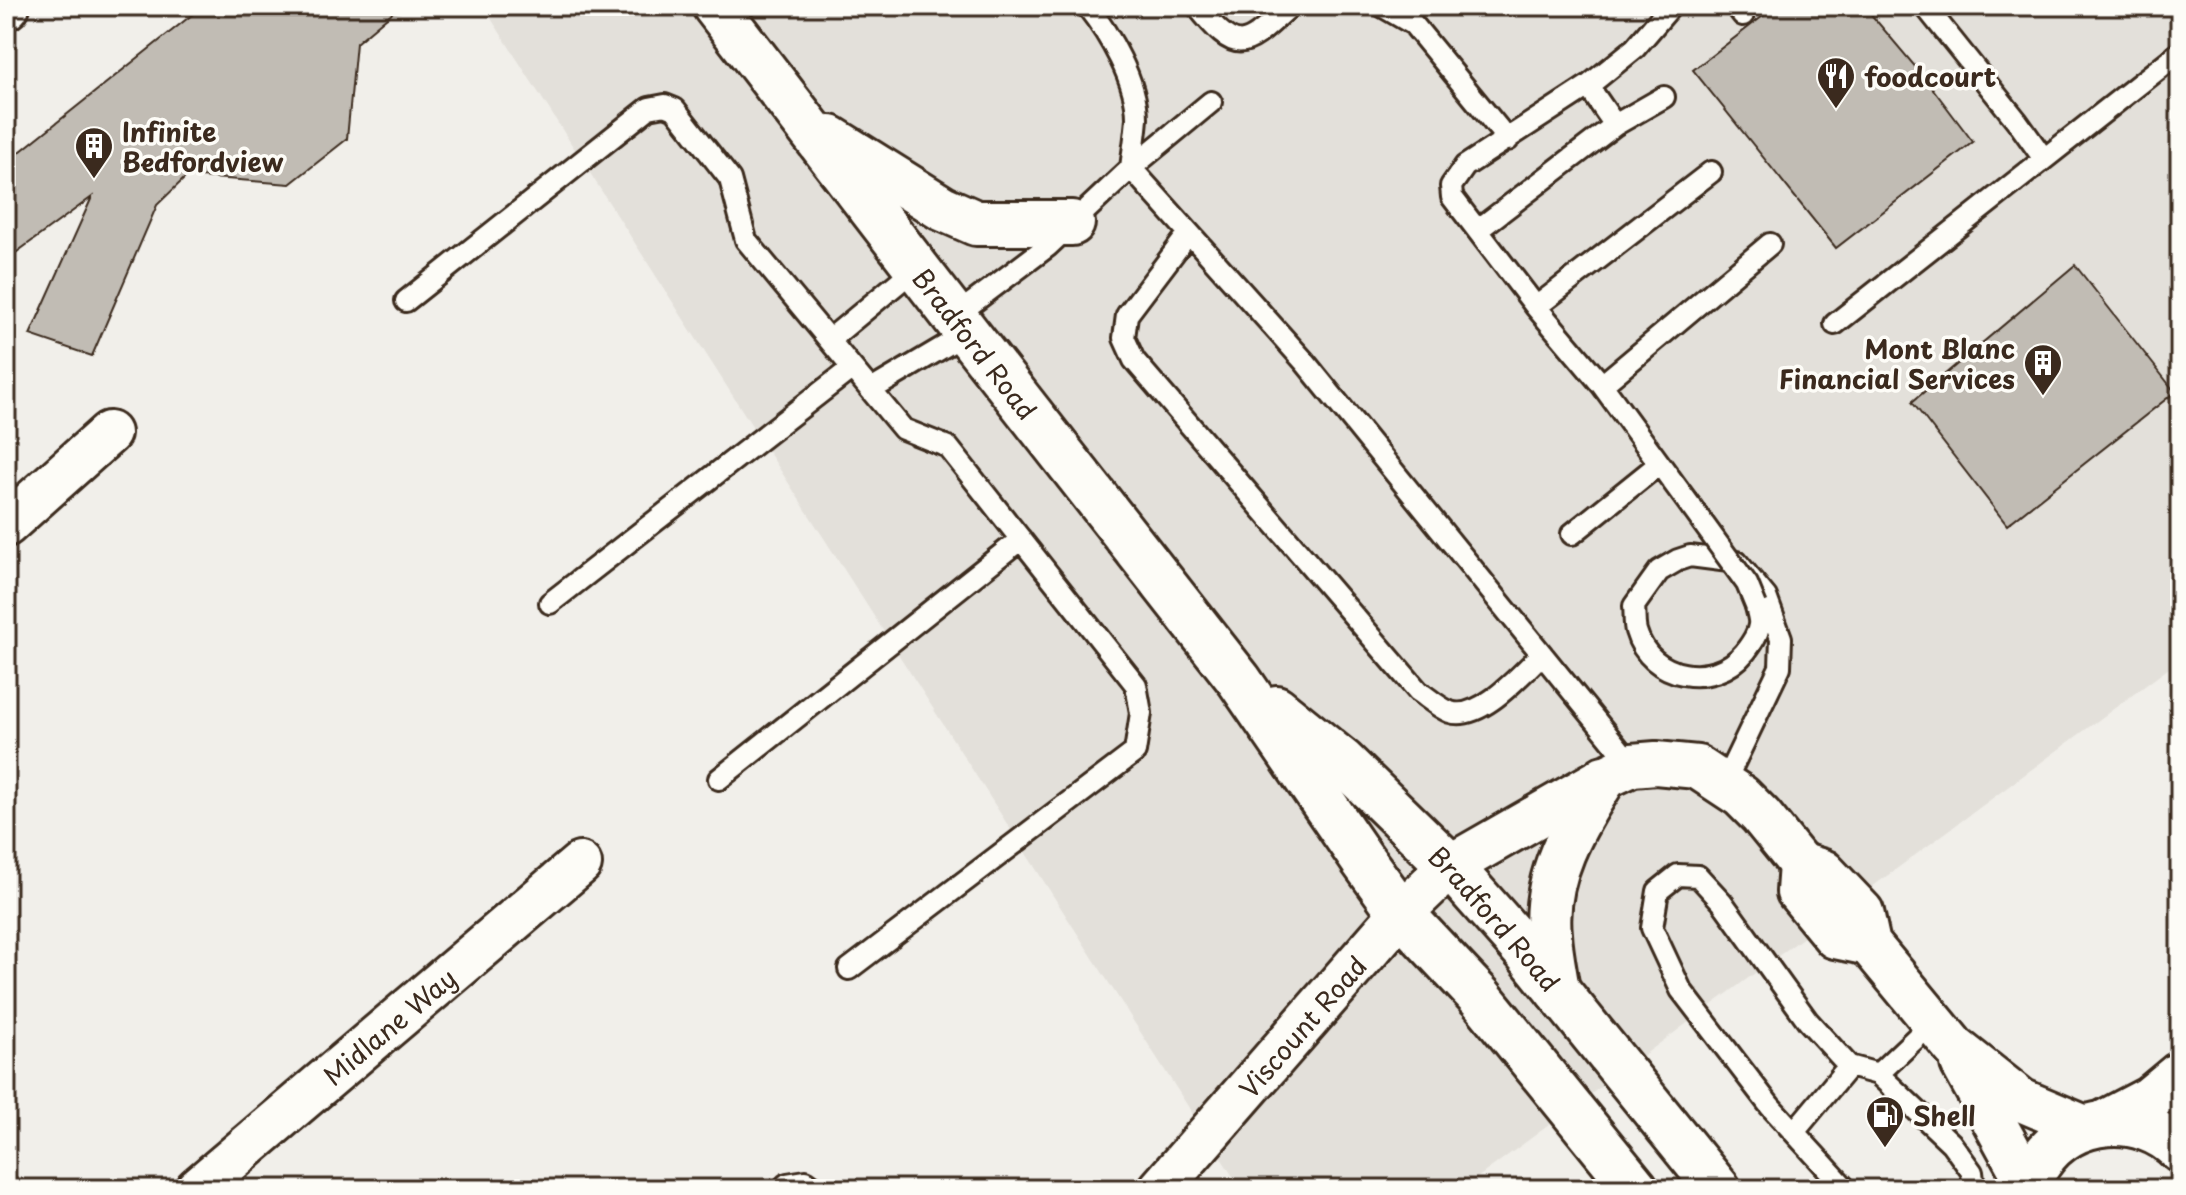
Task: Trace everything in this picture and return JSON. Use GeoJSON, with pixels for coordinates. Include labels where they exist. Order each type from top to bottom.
{"type":"FeatureCollection","features":[{"type":"Feature","properties":{"kind":"street","name":"Bradford Road"},"geometry":{"type":"LineString","coordinates":[[715,6],[1239,680],[1401,913],[1481,998],[1636,1189]]}},
{"type":"Feature","properties":{"kind":"street"},"geometry":{"type":"LineString","coordinates":[[805,122],[942,208],[976,223],[1072,223]]}},
{"type":"Feature","properties":{"kind":"street"},"geometry":{"type":"LineString","coordinates":[[6,525],[109,433]]}},
{"type":"Feature","properties":{"kind":"street","name":"Bradford Road"},"geometry":{"type":"LineString","coordinates":[[1239,680],[1343,762],[1450,866],[1557,990],[1718,1189]]}},
{"type":"Feature","properties":{"kind":"street"},"geometry":{"type":"LineString","coordinates":[[1557,990],[1548,931],[1549,899],[1559,859],[1570,832],[1618,772],[1656,763],[1697,767],[1724,784],[1761,816],[1800,864],[1798,892],[1835,937],[1869,944],[1944,1035],[2021,1100],[2096,1125],[2139,1125],[2169,1139],[2180,1150]]}},
{"type":"Feature","properties":{"kind":"street","name":"Viscount Road"},"geometry":{"type":"LineString","coordinates":[[1160,1189],[1401,913],[1450,866],[1618,772]]}},
{"type":"Feature","properties":{"kind":"street","name":"Midlane Way"},"geometry":{"type":"LineString","coordinates":[[197,1189],[580,864]]}},
{"type":"Feature","properties":{"kind":"street"},"geometry":{"type":"LineString","coordinates":[[1944,1035],[2026,1186],[2050,1148],[2150,1099],[2180,1074]]}},
{"type":"Feature","properties":{"kind":"lane"},"geometry":{"type":"LineString","coordinates":[[1087,6],[1109,35],[1133,98],[1137,115],[1131,168],[1304,361],[1542,654],[1618,772]]}},
{"type":"Feature","properties":{"kind":"lane"},"geometry":{"type":"LineString","coordinates":[[1197,6],[1218,32],[1237,43],[1260,34],[1290,6]]}},
{"type":"Feature","properties":{"kind":"lane"},"geometry":{"type":"LineString","coordinates":[[1382,6],[1413,24],[1508,140]]}},
{"type":"Feature","properties":{"kind":"lane"},"geometry":{"type":"LineString","coordinates":[[1671,6],[1635,48],[1588,86],[1465,166],[1451,186],[1452,197],[1536,307],[1602,385],[1659,464],[1692,508],[1747,584],[1759,624],[1753,641],[1739,660],[1721,671],[1691,677],[1667,670],[1647,653],[1636,631],[1634,606],[1659,571],[1690,556],[1737,562],[1766,597],[1781,638],[1780,667],[1724,784]]}},
{"type":"Feature","properties":{"kind":"lane"},"geometry":{"type":"LineString","coordinates":[[1925,6],[2044,159]]}},
{"type":"Feature","properties":{"kind":"lane"},"geometry":{"type":"LineString","coordinates":[[1835,324],[2180,52]]}},
{"type":"Feature","properties":{"kind":"lane"},"geometry":{"type":"LineString","coordinates":[[1588,86],[1615,125]]}},
{"type":"Feature","properties":{"kind":"lane"},"geometry":{"type":"LineString","coordinates":[[1479,229],[1615,125],[1664,97]]}},
{"type":"Feature","properties":{"kind":"lane"},"geometry":{"type":"LineString","coordinates":[[871,390],[961,325],[1131,168],[1211,102]]}},
{"type":"Feature","properties":{"kind":"lane"},"geometry":{"type":"LineString","coordinates":[[406,301],[649,108],[665,105],[675,109],[730,179],[746,240],[903,429],[948,447],[1136,685],[1141,713],[1135,752],[849,969]]}},
{"type":"Feature","properties":{"kind":"lane"},"geometry":{"type":"LineString","coordinates":[[1536,307],[1711,172]]}},
{"type":"Feature","properties":{"kind":"lane"},"geometry":{"type":"LineString","coordinates":[[1189,233],[1127,315],[1124,338],[1134,360],[1418,691],[1449,712],[1470,713],[1506,689],[1542,654]]}},
{"type":"Feature","properties":{"kind":"lane"},"geometry":{"type":"LineString","coordinates":[[1602,385],[1770,244]]}},
{"type":"Feature","properties":{"kind":"lane"},"geometry":{"type":"LineString","coordinates":[[829,340],[917,267]]}},
{"type":"Feature","properties":{"kind":"lane"},"geometry":{"type":"LineString","coordinates":[[550,603],[852,368]]}},
{"type":"Feature","properties":{"kind":"lane"},"geometry":{"type":"LineString","coordinates":[[1572,534],[1659,464]]}},
{"type":"Feature","properties":{"kind":"lane"},"geometry":{"type":"LineString","coordinates":[[719,779],[1021,539]]}},
{"type":"Feature","properties":{"kind":"lane"},"geometry":{"type":"LineString","coordinates":[[1846,1189],[1770,1106],[1681,990],[1652,928],[1658,891],[1678,875],[1698,876],[1722,902],[1808,1021],[1849,1066],[1878,1074],[1951,1143],[1972,1172],[1974,1189]]}},
{"type":"Feature","properties":{"kind":"lane"},"geometry":{"type":"LineString","coordinates":[[1878,1074],[1944,1035]]}},
{"type":"Feature","properties":{"kind":"lane"},"geometry":{"type":"LineString","coordinates":[[1794,1132],[1849,1066]]}},
{"type":"Feature","properties":{"kind":"lane"},"geometry":{"type":"LineString","coordinates":[[782,1189],[787,1184],[806,1181],[817,1189]]}},
{"type":"Feature","properties":{"kind":"shaded area"},"geometry":{"type":"Polygon","coordinates":[[[483,6],[2180,6],[2180,660],[1462,1189],[1241,1189],[483,6]]]}},
{"type":"Feature","properties":{"kind":"building","name":"Infinite Bedfordview"},"geometry":{"type":"Polygon","coordinates":[[[203,6],[441,6],[393,12],[356,43],[347,139],[290,184],[187,176],[157,205],[92,356],[30,335],[92,197],[6,260],[6,163],[203,6]]]}},
{"type":"Feature","properties":{"kind":"building","name":"foodcourt"},"geometry":{"type":"Polygon","coordinates":[[[1776,6],[1864,6],[1924,77],[1973,142],[1836,248],[1693,70],[1776,6]]]}},
{"type":"Feature","properties":{"kind":"building","name":"Mont Blanc Financial Services"},"geometry":{"type":"Polygon","coordinates":[[[2075,265],[2175,392],[2007,525],[1912,402],[2075,265]]]}},
{"type":"Feature","properties":{"kind":"place","name":"foodcourt"},"geometry":{"type":"Point","coordinates":[1836,110]}},
{"type":"Feature","properties":{"kind":"place","name":"Infinite Bedfordview"},"geometry":{"type":"Point","coordinates":[94,180]}},
{"type":"Feature","properties":{"kind":"place","name":"Mont Blanc Financial Services"},"geometry":{"type":"Point","coordinates":[2043,397]}},
{"type":"Feature","properties":{"kind":"place","name":"Shell"},"geometry":{"type":"Point","coordinates":[1885,1149]}}]}
